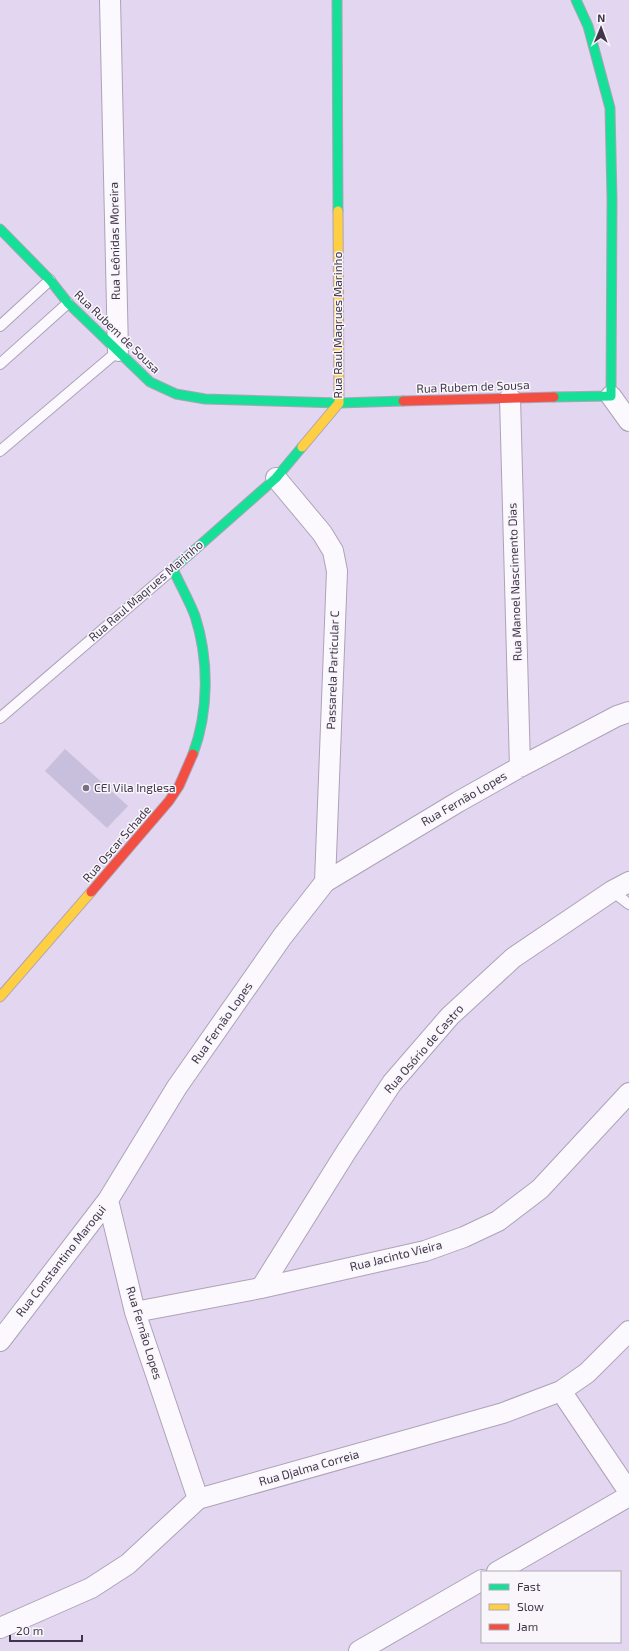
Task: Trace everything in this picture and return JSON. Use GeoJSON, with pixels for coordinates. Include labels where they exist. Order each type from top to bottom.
{"type":"FeatureCollection","features":[{"type":"Feature","properties":{"kind":"street","name":"Rua Leônidas Moreira"},"geometry":{"type":"LineString","coordinates":[[110,0],[118,351]]}},
{"type":"Feature","properties":{"kind":"street","name":"Rua Raul Maqrues Marinho"},"geometry":{"type":"LineString","coordinates":[[173,569],[276,478],[339,402],[337,0]]}},
{"type":"Feature","properties":{"kind":"street"},"geometry":{"type":"LineString","coordinates":[[576,0],[588,26],[610,108],[612,200],[611,396],[629,421]]}},
{"type":"Feature","properties":{"kind":"street","name":"Rua Rubem de Sousa"},"geometry":{"type":"LineString","coordinates":[[0,229],[50,280],[68,303],[150,382],[176,394],[205,399],[339,402],[611,396]]}},
{"type":"Feature","properties":{"kind":"street","name":"Rua Manoel Nascimento Dias"},"geometry":{"type":"LineString","coordinates":[[510,398],[520,767]]}},
{"type":"Feature","properties":{"kind":"street","name":"Passarela Particular C"},"geometry":{"type":"LineString","coordinates":[[276,478],[322,533],[332,551],[337,571],[325,882]]}},
{"type":"Feature","properties":{"kind":"street","name":"Rua Oscar Schade"},"geometry":{"type":"LineString","coordinates":[[0,997],[158,816],[179,787],[195,752],[203,708],[205,661],[197,623],[173,569]]}},
{"type":"Feature","properties":{"kind":"street","name":"Rua Fernão Lopes"},"geometry":{"type":"LineString","coordinates":[[198,1499],[135,1312],[108,1200],[178,1088],[282,937],[325,882],[520,767],[617,716],[629,712]]}},
{"type":"Feature","properties":{"kind":"street","name":"Rua Osório de Castro"},"geometry":{"type":"LineString","coordinates":[[261,1288],[346,1152],[392,1083],[450,1016],[513,958],[621,886]]}},
{"type":"Feature","properties":{"kind":"street","name":"Rua Jacinto Vieira"},"geometry":{"type":"LineString","coordinates":[[135,1312],[261,1288],[425,1251],[464,1237],[498,1221],[540,1189],[629,1093]]}},
{"type":"Feature","properties":{"kind":"street","name":"Rua Constantino Maroqui"},"geometry":{"type":"LineString","coordinates":[[0,1341],[108,1200]]}},
{"type":"Feature","properties":{"kind":"street","name":"Rua Djalma Correia"},"geometry":{"type":"LineString","coordinates":[[0,1628],[91,1588],[128,1564],[198,1499],[503,1413],[561,1391],[587,1373],[629,1331]]}},
{"type":"Feature","properties":{"kind":"street"},"geometry":{"type":"LineString","coordinates":[[561,1391],[629,1492]]}},
{"type":"Feature","properties":{"kind":"street"},"geometry":{"type":"LineString","coordinates":[[499,1571],[629,1496]]}},
{"type":"Feature","properties":{"kind":"street"},"geometry":{"type":"LineString","coordinates":[[359,1651],[481,1581]]}},
{"type":"Feature","properties":{"kind":"lane"},"geometry":{"type":"LineString","coordinates":[[0,326],[50,280]]}},
{"type":"Feature","properties":{"kind":"lane"},"geometry":{"type":"LineString","coordinates":[[0,364],[68,303]]}},
{"type":"Feature","properties":{"kind":"lane"},"geometry":{"type":"LineString","coordinates":[[0,452],[118,351]]}},
{"type":"Feature","properties":{"kind":"lane","name":"Rua Raul Maqrues Marinho"},"geometry":{"type":"LineString","coordinates":[[0,718],[173,569]]}},
{"type":"Feature","properties":{"kind":"lane"},"geometry":{"type":"LineString","coordinates":[[621,886],[629,904]]}},
{"type":"Feature","properties":{"kind":"building","name":"CEI Vila Inglesa"},"geometry":{"type":"Polygon","coordinates":[[[65,749],[128,806],[107,828],[45,771],[65,749]]]}},
{"type":"Feature","properties":{"kind":"traffic: fast"},"geometry":{"type":"LineString","coordinates":[[337,0],[338,211]]}},
{"type":"Feature","properties":{"kind":"traffic: fast"},"geometry":{"type":"LineString","coordinates":[[554,397],[611,396],[612,200],[610,108],[588,26],[576,0]]}},
{"type":"Feature","properties":{"kind":"traffic: fast"},"geometry":{"type":"LineString","coordinates":[[0,229],[50,280],[68,303],[150,382],[176,394],[205,399],[339,403],[403,401]]}},
{"type":"Feature","properties":{"kind":"traffic: fast"},"geometry":{"type":"LineString","coordinates":[[193,754],[202,720],[205,667],[200,633],[195,616],[173,569],[276,478],[302,447]]}},
{"type":"Feature","properties":{"kind":"traffic: slow"},"geometry":{"type":"LineString","coordinates":[[302,447],[339,403],[338,211]]}},
{"type":"Feature","properties":{"kind":"traffic: slow"},"geometry":{"type":"LineString","coordinates":[[0,997],[91,892]]}},
{"type":"Feature","properties":{"kind":"traffic: jam"},"geometry":{"type":"LineString","coordinates":[[403,401],[554,397]]}},
{"type":"Feature","properties":{"kind":"traffic: jam"},"geometry":{"type":"LineString","coordinates":[[91,892],[169,801],[179,786],[193,754]]}},
{"type":"Feature","properties":{"kind":"place","name":"CEI Vila Inglesa"},"geometry":{"type":"Point","coordinates":[86,788]}}]}
